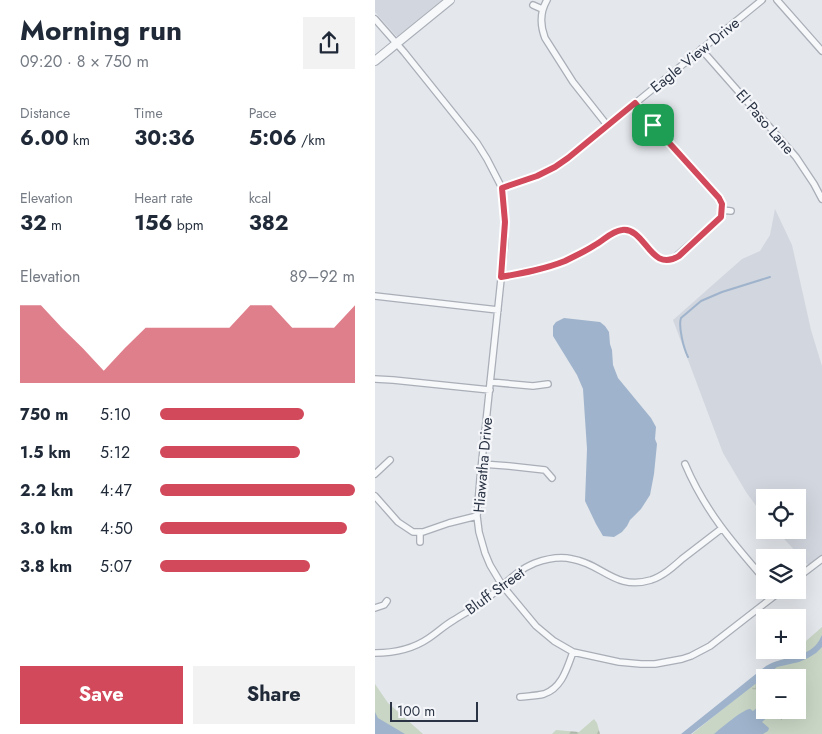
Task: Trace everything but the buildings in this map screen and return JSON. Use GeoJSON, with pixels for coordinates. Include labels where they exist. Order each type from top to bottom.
{"type":"FeatureCollection","features":[{"type":"Feature","properties":{"kind":"street"},"geometry":{"type":"LineString","coordinates":[[375,61],[450,0]]}},
{"type":"Feature","properties":{"kind":"street"},"geometry":{"type":"LineString","coordinates":[[547,0],[542,9],[541,20],[545,38],[573,82],[607,126]]}},
{"type":"Feature","properties":{"kind":"street","name":"Eagle View Drive"},"geometry":{"type":"LineString","coordinates":[[502,188],[537,176],[568,158],[762,0]]}},
{"type":"Feature","properties":{"kind":"street"},"geometry":{"type":"LineString","coordinates":[[777,0],[822,51]]}},
{"type":"Feature","properties":{"kind":"street"},"geometry":{"type":"LineString","coordinates":[[533,5],[542,9]]}},
{"type":"Feature","properties":{"kind":"street","name":"Hiawatha Drive"},"geometry":{"type":"LineString","coordinates":[[375,19],[397,43],[477,143],[502,188],[505,222],[501,277],[477,516],[485,553],[501,585],[535,626],[554,641],[573,652],[619,662],[641,664],[671,662],[691,656],[710,646],[768,599]]}},
{"type":"Feature","properties":{"kind":"street","name":"El Paso Lane"},"geometry":{"type":"LineString","coordinates":[[701,49],[796,157],[815,184],[822,199]]}},
{"type":"Feature","properties":{"kind":"street"},"geometry":{"type":"LineString","coordinates":[[501,277],[565,261],[614,233],[623,230],[635,234],[655,256],[666,260],[673,259],[679,256],[721,217],[722,204],[719,198],[635,103]]}},
{"type":"Feature","properties":{"kind":"street"},"geometry":{"type":"LineString","coordinates":[[722,210],[731,211]]}},
{"type":"Feature","properties":{"kind":"street"},"geometry":{"type":"LineString","coordinates":[[626,230],[627,222]]}},
{"type":"Feature","properties":{"kind":"street"},"geometry":{"type":"LineString","coordinates":[[665,269],[666,260]]}},
{"type":"Feature","properties":{"kind":"street"},"geometry":{"type":"LineString","coordinates":[[375,296],[498,310]]}},
{"type":"Feature","properties":{"kind":"street"},"geometry":{"type":"LineString","coordinates":[[375,380],[393,380],[489,390]]}},
{"type":"Feature","properties":{"kind":"street"},"geometry":{"type":"LineString","coordinates":[[490,382],[533,386],[548,384]]}},
{"type":"Feature","properties":{"kind":"street"},"geometry":{"type":"LineString","coordinates":[[375,474],[390,460]]}},
{"type":"Feature","properties":{"kind":"street"},"geometry":{"type":"LineString","coordinates":[[482,464],[545,470],[552,478]]}},
{"type":"Feature","properties":{"kind":"street"},"geometry":{"type":"LineString","coordinates":[[685,464],[692,482],[721,528],[756,569]]}},
{"type":"Feature","properties":{"kind":"street"},"geometry":{"type":"LineString","coordinates":[[375,496],[398,522],[413,532],[420,532],[477,516]]}},
{"type":"Feature","properties":{"kind":"street","name":"Bluff Street"},"geometry":{"type":"LineString","coordinates":[[375,653],[403,650],[430,637],[490,597],[501,585],[528,566],[544,560],[572,558],[593,566],[607,575],[624,582],[642,582],[665,574],[721,528]]}},
{"type":"Feature","properties":{"kind":"street"},"geometry":{"type":"LineString","coordinates":[[420,532],[420,542]]}},
{"type":"Feature","properties":{"kind":"street"},"geometry":{"type":"LineString","coordinates":[[806,571],[822,559]]}},
{"type":"Feature","properties":{"kind":"street"},"geometry":{"type":"LineString","coordinates":[[375,608],[384,605],[387,601]]}},
{"type":"Feature","properties":{"kind":"street"},"geometry":{"type":"LineString","coordinates":[[520,698],[544,694],[559,684],[573,652]]}},
{"type":"Feature","properties":{"kind":"shaded area"},"geometry":{"type":"Polygon","coordinates":[[[375,0],[443,0],[398,38],[375,12],[375,0]]]}},
{"type":"Feature","properties":{"kind":"shaded area"},"geometry":{"type":"Polygon","coordinates":[[[775,209],[792,245],[811,330],[822,366],[822,556],[809,566],[806,563],[806,549],[793,549],[784,539],[806,539],[806,489],[756,489],[756,506],[723,453],[673,320],[742,259],[760,251],[770,235],[775,209]]]}},
{"type":"Feature","properties":{"kind":"green space"},"geometry":{"type":"Polygon","coordinates":[[[822,627],[822,734],[692,734],[756,682],[756,719],[806,719],[806,669],[772,669],[784,659],[806,659],[806,641],[822,627]]]}},
{"type":"Feature","properties":{"kind":"green space"},"geometry":{"type":"Polygon","coordinates":[[[756,683],[756,693],[751,687],[756,683]]]}},
{"type":"Feature","properties":{"kind":"green space"},"geometry":{"type":"Polygon","coordinates":[[[375,684],[388,703],[423,734],[375,734],[375,684]]]}},
{"type":"Feature","properties":{"kind":"green space"},"geometry":{"type":"Polygon","coordinates":[[[594,719],[600,734],[552,734],[556,730],[579,732],[594,719]]]}},
{"type":"Feature","properties":{"kind":"green space"},"geometry":{"type":"Polygon","coordinates":[[[781,719],[796,719],[789,722],[781,719]]]}},
{"type":"Feature","properties":{"kind":"water"},"geometry":{"type":"Polygon","coordinates":[[[564,318],[600,322],[605,326],[609,332],[613,365],[618,378],[651,418],[656,427],[655,439],[657,444],[650,495],[622,532],[614,537],[603,536],[585,501],[587,449],[583,389],[577,375],[553,336],[553,326],[564,318]]]}},
{"type":"Feature","properties":{"kind":"water"},"geometry":{"type":"Polygon","coordinates":[[[822,635],[822,647],[806,659],[806,652],[816,645],[822,635]]]}},
{"type":"Feature","properties":{"kind":"water"},"geometry":{"type":"Polygon","coordinates":[[[785,659],[806,659],[774,669],[762,669],[785,659]]]}},
{"type":"Feature","properties":{"kind":"water"},"geometry":{"type":"Polygon","coordinates":[[[756,674],[756,683],[691,734],[681,734],[756,674]]]}},
{"type":"Feature","properties":{"kind":"water"},"geometry":{"type":"Polygon","coordinates":[[[750,709],[753,711],[756,709],[756,719],[765,719],[762,722],[769,728],[768,731],[763,734],[714,734],[742,712],[750,709]]]}},
{"type":"Feature","properties":{"kind":"water"},"geometry":{"type":"Polygon","coordinates":[[[375,712],[378,718],[405,734],[375,734],[375,712]]]}},
{"type":"Feature","properties":{"kind":"waterway"},"geometry":{"type":"LineString","coordinates":[[688,357],[683,344],[681,318],[701,301],[722,292],[770,277]]}},
{"type":"Feature","properties":{"kind":"route"},"geometry":{"type":"LineString","coordinates":[[635,103],[653,125],[719,198],[722,210],[721,217],[716,222],[679,256],[673,259],[661,259],[655,256],[635,234],[631,231],[623,230],[614,233],[565,261],[501,277],[505,241],[502,188],[525,181],[555,167],[635,103]]}}]}
